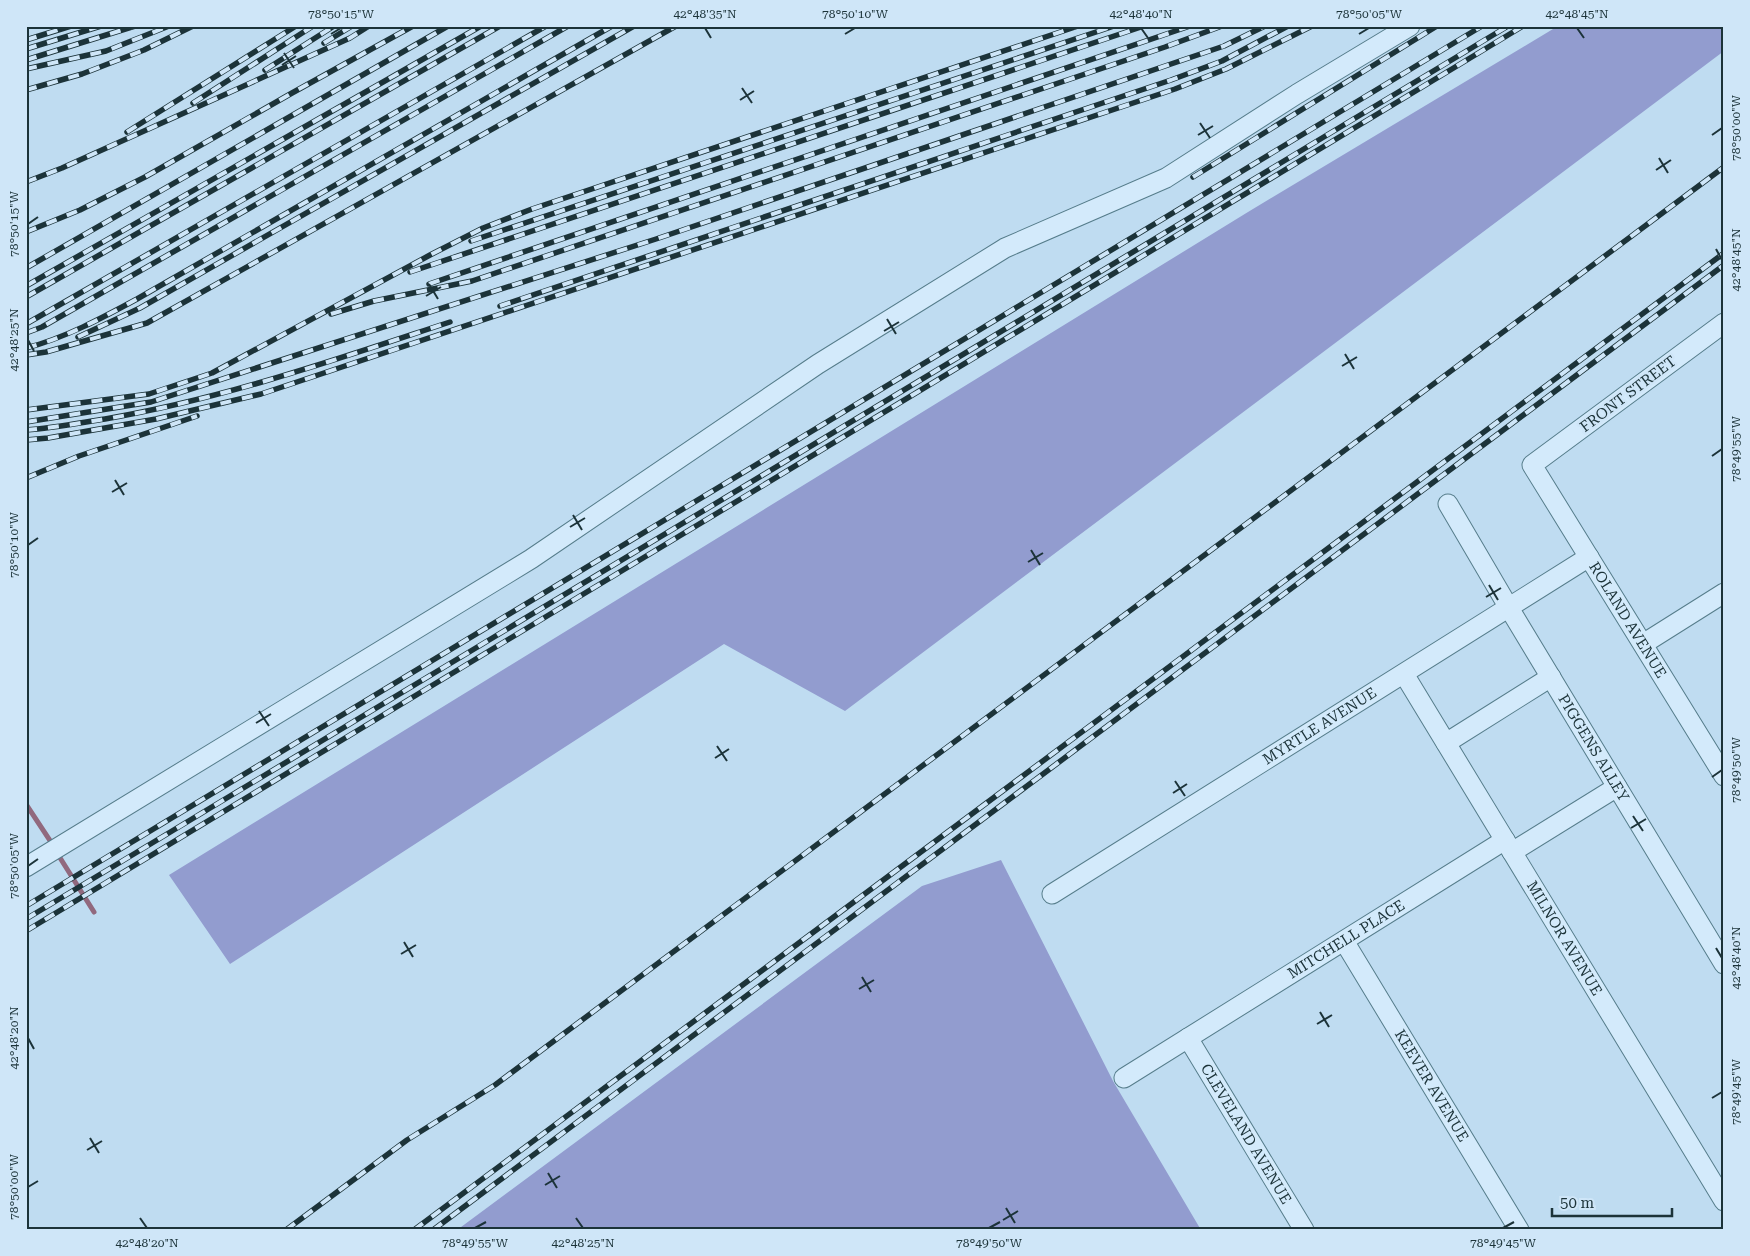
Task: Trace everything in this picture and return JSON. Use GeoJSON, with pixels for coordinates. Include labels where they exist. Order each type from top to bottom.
{"type":"FeatureCollection","features":[{"type":"Feature","properties":{"kind":"street"},"geometry":{"type":"LineString","coordinates":[[26,867],[531,559],[818,364],[1005,248],[1166,178],[1297,94],[1410,26]]}},
{"type":"Feature","properties":{"kind":"street","name":"FRONT STREET"},"geometry":{"type":"LineString","coordinates":[[1532,465],[1724,322]]}},
{"type":"Feature","properties":{"kind":"street","name":"ROLAND AVENUE"},"geometry":{"type":"LineString","coordinates":[[1532,465],[1724,776]]}},
{"type":"Feature","properties":{"kind":"street","name":"PIGGENS ALLEY"},"geometry":{"type":"LineString","coordinates":[[1448,504],[1550,678],[1724,964]]}},
{"type":"Feature","properties":{"kind":"street","name":"MYRTLE AVENUE"},"geometry":{"type":"LineString","coordinates":[[1052,894],[1589,557]]}},
{"type":"Feature","properties":{"kind":"street"},"geometry":{"type":"LineString","coordinates":[[1643,644],[1724,593]]}},
{"type":"Feature","properties":{"kind":"street","name":"MILNOR AVENUE"},"geometry":{"type":"LineString","coordinates":[[1404,674],[1724,1201]]}},
{"type":"Feature","properties":{"kind":"street"},"geometry":{"type":"LineString","coordinates":[[1446,743],[1550,678]]}},
{"type":"Feature","properties":{"kind":"street","name":"MITCHELL PLACE"},"geometry":{"type":"LineString","coordinates":[[1124,1078],[1344,941],[1508,846],[1617,787]]}},
{"type":"Feature","properties":{"kind":"street","name":"KEEVER AVENUE"},"geometry":{"type":"LineString","coordinates":[[1344,941],[1519,1230]]}},
{"type":"Feature","properties":{"kind":"street","name":"CLEVELAND AVENUE"},"geometry":{"type":"LineString","coordinates":[[1188,1038],[1304,1230]]}},
{"type":"Feature","properties":{"kind":"shaded area"},"geometry":{"type":"Polygon","coordinates":[[[1558,26],[1724,26],[1724,51],[845,711],[724,644],[230,964],[169,875],[1248,212],[1558,26]]]}},
{"type":"Feature","properties":{"kind":"shaded area"},"geometry":{"type":"Polygon","coordinates":[[[1001,860],[1113,1081],[1201,1230],[457,1230],[922,886],[1001,860]]]}},
{"type":"Feature","properties":{"kind":"waterway"},"geometry":{"type":"LineString","coordinates":[[26,804],[53,845]]}},
{"type":"Feature","properties":{"kind":"waterway"},"geometry":{"type":"LineString","coordinates":[[57,853],[94,912]]}},
{"type":"Feature","properties":{"kind":"railway"},"geometry":{"type":"LineString","coordinates":[[26,40],[71,26]]}},
{"type":"Feature","properties":{"kind":"railway"},"geometry":{"type":"LineString","coordinates":[[26,49],[101,26]]}},
{"type":"Feature","properties":{"kind":"railway"},"geometry":{"type":"LineString","coordinates":[[26,60],[135,26]]}},
{"type":"Feature","properties":{"kind":"railway"},"geometry":{"type":"LineString","coordinates":[[26,69],[106,51],[169,26]]}},
{"type":"Feature","properties":{"kind":"railway"},"geometry":{"type":"LineString","coordinates":[[26,90],[82,74],[144,50],[193,26]]}},
{"type":"Feature","properties":{"kind":"railway"},"geometry":{"type":"LineString","coordinates":[[127,132],[296,26]]}},
{"type":"Feature","properties":{"kind":"railway"},"geometry":{"type":"LineString","coordinates":[[193,103],[313,26]]}},
{"type":"Feature","properties":{"kind":"railway"},"geometry":{"type":"LineString","coordinates":[[265,70],[334,26]]}},
{"type":"Feature","properties":{"kind":"railway"},"geometry":{"type":"LineString","coordinates":[[324,43],[352,26]]}},
{"type":"Feature","properties":{"kind":"railway"},"geometry":{"type":"LineString","coordinates":[[26,182],[62,168],[350,38],[369,26]]}},
{"type":"Feature","properties":{"kind":"railway"},"geometry":{"type":"LineString","coordinates":[[26,232],[80,210],[145,177],[413,26]]}},
{"type":"Feature","properties":{"kind":"railway"},"geometry":{"type":"LineString","coordinates":[[26,268],[448,26]]}},
{"type":"Feature","properties":{"kind":"railway"},"geometry":{"type":"LineString","coordinates":[[26,286],[481,26]]}},
{"type":"Feature","properties":{"kind":"railway"},"geometry":{"type":"LineString","coordinates":[[26,297],[500,26]]}},
{"type":"Feature","properties":{"kind":"railway"},"geometry":{"type":"LineString","coordinates":[[26,324],[546,26]]}},
{"type":"Feature","properties":{"kind":"railway"},"geometry":{"type":"LineString","coordinates":[[26,333],[42,327],[568,26]]}},
{"type":"Feature","properties":{"kind":"railway"},"geometry":{"type":"LineString","coordinates":[[26,348],[69,333],[137,299],[612,26]]}},
{"type":"Feature","properties":{"kind":"railway"},"geometry":{"type":"LineString","coordinates":[[78,337],[140,308],[634,26]]}},
{"type":"Feature","properties":{"kind":"railway"},"geometry":{"type":"LineString","coordinates":[[26,355],[46,352],[147,323],[676,26]]}},
{"type":"Feature","properties":{"kind":"railway"},"geometry":{"type":"LineString","coordinates":[[26,410],[149,394],[212,373],[483,228],[532,209],[1078,26]]}},
{"type":"Feature","properties":{"kind":"railway"},"geometry":{"type":"LineString","coordinates":[[471,241],[1114,26]]}},
{"type":"Feature","properties":{"kind":"railway"},"geometry":{"type":"LineString","coordinates":[[410,272],[1144,26]]}},
{"type":"Feature","properties":{"kind":"railway"},"geometry":{"type":"LineString","coordinates":[[429,284],[1190,26]]}},
{"type":"Feature","properties":{"kind":"railway"},"geometry":{"type":"LineString","coordinates":[[331,314],[374,301],[472,281],[1165,47],[1222,26]]}},
{"type":"Feature","properties":{"kind":"railway"},"geometry":{"type":"LineString","coordinates":[[26,422],[151,402],[656,239],[1224,46],[1265,26]]}},
{"type":"Feature","properties":{"kind":"railway"},"geometry":{"type":"LineString","coordinates":[[500,306],[1171,80],[1222,61],[1288,26]]}},
{"type":"Feature","properties":{"kind":"railway"},"geometry":{"type":"LineString","coordinates":[[26,440],[48,438],[156,419],[261,394],[1175,89],[1226,69],[1312,26]]}},
{"type":"Feature","properties":{"kind":"railway"},"geometry":{"type":"LineString","coordinates":[[1193,177],[1437,26]]}},
{"type":"Feature","properties":{"kind":"railway"},"geometry":{"type":"LineString","coordinates":[[26,906],[1482,26]]}},
{"type":"Feature","properties":{"kind":"railway"},"geometry":{"type":"LineString","coordinates":[[26,919],[1508,26]]}},
{"type":"Feature","properties":{"kind":"railway"},"geometry":{"type":"LineString","coordinates":[[26,931],[1523,26]]}},
{"type":"Feature","properties":{"kind":"railway"},"geometry":{"type":"LineString","coordinates":[[286,1230],[407,1140],[495,1085],[1724,167]]}},
{"type":"Feature","properties":{"kind":"railway"},"geometry":{"type":"LineString","coordinates":[[414,1230],[1724,253]]}},
{"type":"Feature","properties":{"kind":"railway"},"geometry":{"type":"LineString","coordinates":[[433,1230],[1724,265]]}},
{"type":"Feature","properties":{"kind":"railway"},"geometry":{"type":"LineString","coordinates":[[26,430],[105,419],[193,401],[279,377],[450,322]]}},
{"type":"Feature","properties":{"kind":"railway"},"geometry":{"type":"LineString","coordinates":[[26,478],[79,456],[197,416]]}}]}
